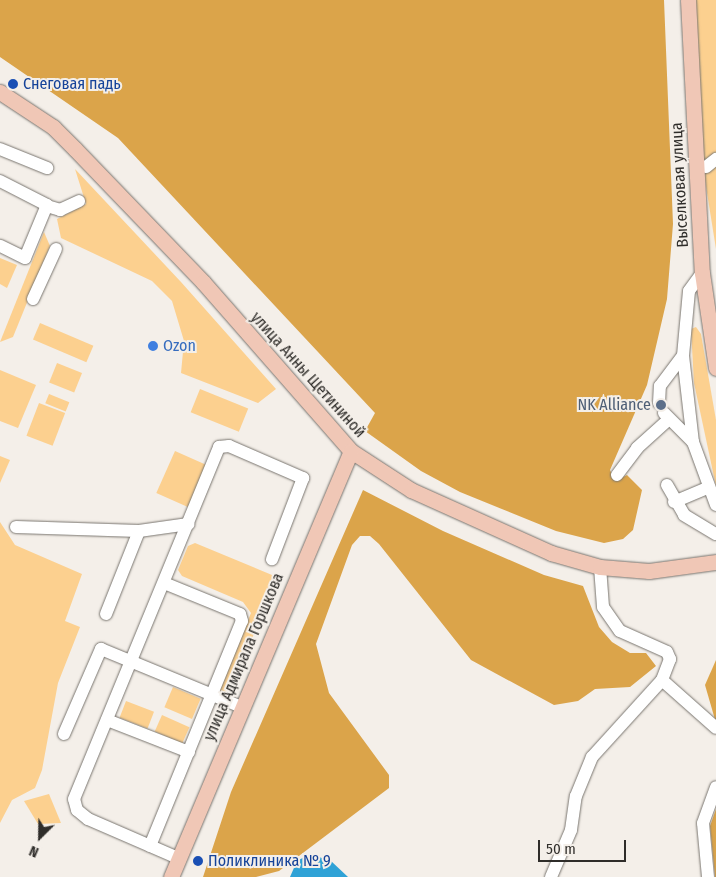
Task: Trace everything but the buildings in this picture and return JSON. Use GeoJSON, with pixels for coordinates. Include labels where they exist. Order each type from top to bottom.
{"type":"FeatureCollection","features":[{"type":"Feature","properties":{"kind":"main road","name":"Выселковая улица"},"geometry":{"type":"LineString","coordinates":[[688,0],[702,273],[716,368]]}},
{"type":"Feature","properties":{"kind":"main road","name":"Выселковая улица"},"geometry":{"type":"LineString","coordinates":[[697,0],[711,163],[716,303]]}},
{"type":"Feature","properties":{"kind":"main road","name":"улица Анны Щетининой"},"geometry":{"type":"LineString","coordinates":[[0,92],[53,127],[76,149],[203,282],[352,451],[453,512],[551,553],[600,567],[649,572],[716,562]]}},
{"type":"Feature","properties":{"kind":"main road","name":"улица Адмирала Горшкова"},"geometry":{"type":"LineString","coordinates":[[171,877],[352,451]]}},
{"type":"Feature","properties":{"kind":"lane"},"geometry":{"type":"LineString","coordinates":[[0,149],[47,168]]}},
{"type":"Feature","properties":{"kind":"lane"},"geometry":{"type":"LineString","coordinates":[[0,181],[47,206],[60,210],[79,201]]}},
{"type":"Feature","properties":{"kind":"lane"},"geometry":{"type":"LineString","coordinates":[[0,246],[25,258],[47,206]]}},
{"type":"Feature","properties":{"kind":"lane"},"geometry":{"type":"LineString","coordinates":[[33,299],[56,249]]}},
{"type":"Feature","properties":{"kind":"lane"},"geometry":{"type":"LineString","coordinates":[[702,273],[689,291],[683,356],[693,442],[716,505]]}},
{"type":"Feature","properties":{"kind":"lane"},"geometry":{"type":"LineString","coordinates":[[683,356],[660,386],[663,412],[693,442]]}},
{"type":"Feature","properties":{"kind":"lane"},"geometry":{"type":"LineString","coordinates":[[617,476],[663,412]]}},
{"type":"Feature","properties":{"kind":"lane"},"geometry":{"type":"LineString","coordinates":[[178,858],[88,819],[75,804],[107,720],[219,447],[230,446],[302,477],[302,483],[272,559]]}},
{"type":"Feature","properties":{"kind":"lane"},"geometry":{"type":"LineString","coordinates":[[667,485],[674,502],[684,515],[716,534]]}},
{"type":"Feature","properties":{"kind":"lane"},"geometry":{"type":"LineString","coordinates":[[674,502],[709,487]]}},
{"type":"Feature","properties":{"kind":"lane"},"geometry":{"type":"LineString","coordinates":[[16,527],[139,531],[188,524]]}},
{"type":"Feature","properties":{"kind":"lane"},"geometry":{"type":"LineString","coordinates":[[106,614],[139,531]]}},
{"type":"Feature","properties":{"kind":"lane"},"geometry":{"type":"LineString","coordinates":[[551,877],[571,830],[576,796],[592,757],[662,680],[670,659],[667,652],[620,630],[603,607],[600,567]]}},
{"type":"Feature","properties":{"kind":"lane"},"geometry":{"type":"LineString","coordinates":[[150,846],[213,695],[242,617],[164,583]]}},
{"type":"Feature","properties":{"kind":"lane"},"geometry":{"type":"LineString","coordinates":[[64,734],[98,653],[105,650],[242,707]]}},
{"type":"Feature","properties":{"kind":"lane"},"geometry":{"type":"LineString","coordinates":[[662,680],[716,728]]}},
{"type":"Feature","properties":{"kind":"lane"},"geometry":{"type":"LineString","coordinates":[[107,720],[189,752]]}},
{"type":"Feature","properties":{"kind":"lane"},"geometry":{"type":"LineString","coordinates":[[708,877],[703,823],[716,787]]}},
{"type":"Feature","properties":{"kind":"shaded area"},"geometry":{"type":"Polygon","coordinates":[[[0,0],[664,0],[673,224],[667,299],[647,385],[610,470],[615,481],[627,475],[642,490],[633,530],[623,539],[604,543],[556,531],[460,492],[421,471],[365,431],[375,413],[118,138],[0,57],[0,0]]]}},
{"type":"Feature","properties":{"kind":"shaded area"},"geometry":{"type":"Polygon","coordinates":[[[692,0],[716,0],[716,249],[704,174],[692,0]]]}},
{"type":"Feature","properties":{"kind":"shaded area"},"geometry":{"type":"Polygon","coordinates":[[[75,169],[181,282],[276,389],[258,403],[181,373],[184,341],[172,301],[152,281],[61,238],[57,219],[86,204],[75,169]]]}},
{"type":"Feature","properties":{"kind":"shaded area"},"geometry":{"type":"Polygon","coordinates":[[[44,232],[50,246],[13,337],[0,342],[44,232]]]}},
{"type":"Feature","properties":{"kind":"shaded area"},"geometry":{"type":"Polygon","coordinates":[[[0,258],[17,265],[7,288],[0,284],[0,258]]]}},
{"type":"Feature","properties":{"kind":"shaded area"},"geometry":{"type":"Polygon","coordinates":[[[40,323],[93,346],[86,362],[33,340],[40,323]]]}},
{"type":"Feature","properties":{"kind":"shaded area"},"geometry":{"type":"Polygon","coordinates":[[[696,327],[701,334],[716,420],[716,486],[694,383],[691,329],[696,327]]]}},
{"type":"Feature","properties":{"kind":"shaded area"},"geometry":{"type":"Polygon","coordinates":[[[57,363],[82,373],[74,393],[49,382],[57,363]]]}},
{"type":"Feature","properties":{"kind":"shaded area"},"geometry":{"type":"Polygon","coordinates":[[[0,370],[36,385],[18,428],[0,421],[0,370]]]}},
{"type":"Feature","properties":{"kind":"shaded area"},"geometry":{"type":"Polygon","coordinates":[[[200,389],[248,408],[239,432],[191,412],[200,389]]]}},
{"type":"Feature","properties":{"kind":"shaded area"},"geometry":{"type":"Polygon","coordinates":[[[49,394],[69,402],[66,412],[45,403],[49,394]]]}},
{"type":"Feature","properties":{"kind":"shaded area"},"geometry":{"type":"Polygon","coordinates":[[[39,403],[65,413],[53,446],[26,436],[39,403]]]}},
{"type":"Feature","properties":{"kind":"shaded area"},"geometry":{"type":"Polygon","coordinates":[[[175,451],[209,466],[190,508],[156,493],[175,451]]]}},
{"type":"Feature","properties":{"kind":"shaded area"},"geometry":{"type":"Polygon","coordinates":[[[0,456],[10,460],[0,483],[0,456]]]}},
{"type":"Feature","properties":{"kind":"shaded area"},"geometry":{"type":"Polygon","coordinates":[[[363,490],[443,531],[544,575],[583,586],[599,627],[612,642],[630,653],[646,653],[656,666],[630,687],[595,689],[578,701],[554,705],[471,660],[379,544],[370,536],[360,536],[352,545],[316,644],[329,693],[389,775],[389,788],[279,871],[256,877],[203,877],[231,792],[363,490]]]}},
{"type":"Feature","properties":{"kind":"shaded area"},"geometry":{"type":"Polygon","coordinates":[[[0,522],[15,545],[82,574],[65,621],[80,627],[58,683],[42,770],[35,788],[12,800],[0,823],[0,522]]]}},
{"type":"Feature","properties":{"kind":"shaded area"},"geometry":{"type":"Polygon","coordinates":[[[195,543],[272,575],[276,584],[226,697],[218,693],[251,613],[243,602],[182,576],[178,570],[188,546],[195,543]]]}},
{"type":"Feature","properties":{"kind":"shaded area"},"geometry":{"type":"Polygon","coordinates":[[[716,660],[716,723],[705,685],[716,660]]]}},
{"type":"Feature","properties":{"kind":"shaded area"},"geometry":{"type":"Polygon","coordinates":[[[173,687],[201,699],[192,719],[164,707],[173,687]]]}},
{"type":"Feature","properties":{"kind":"shaded area"},"geometry":{"type":"Polygon","coordinates":[[[126,701],[154,712],[148,729],[120,718],[126,701]]]}},
{"type":"Feature","properties":{"kind":"shaded area"},"geometry":{"type":"Polygon","coordinates":[[[162,715],[189,727],[182,744],[155,731],[162,715]]]}},
{"type":"Feature","properties":{"kind":"shaded area"},"geometry":{"type":"Polygon","coordinates":[[[49,794],[61,823],[38,824],[24,801],[49,794]]]}},
{"type":"Feature","properties":{"kind":"shaded area"},"geometry":{"type":"Polygon","coordinates":[[[716,809],[716,877],[715,877],[710,826],[716,809]]]}},
{"type":"Feature","properties":{"kind":"water"},"geometry":{"type":"Polygon","coordinates":[[[310,854],[331,861],[348,877],[290,877],[297,861],[310,854]]]}},
{"type":"Feature","properties":{"kind":"place","name":"Снеговая падь"},"geometry":{"type":"Point","coordinates":[13,84]}},
{"type":"Feature","properties":{"kind":"place","name":"Ozon"},"geometry":{"type":"Point","coordinates":[153,346]}},
{"type":"Feature","properties":{"kind":"place","name":"NK Alliance"},"geometry":{"type":"Point","coordinates":[661,405]}},
{"type":"Feature","properties":{"kind":"place","name":"Поликлиника № 9"},"geometry":{"type":"Point","coordinates":[198,861]}}]}
